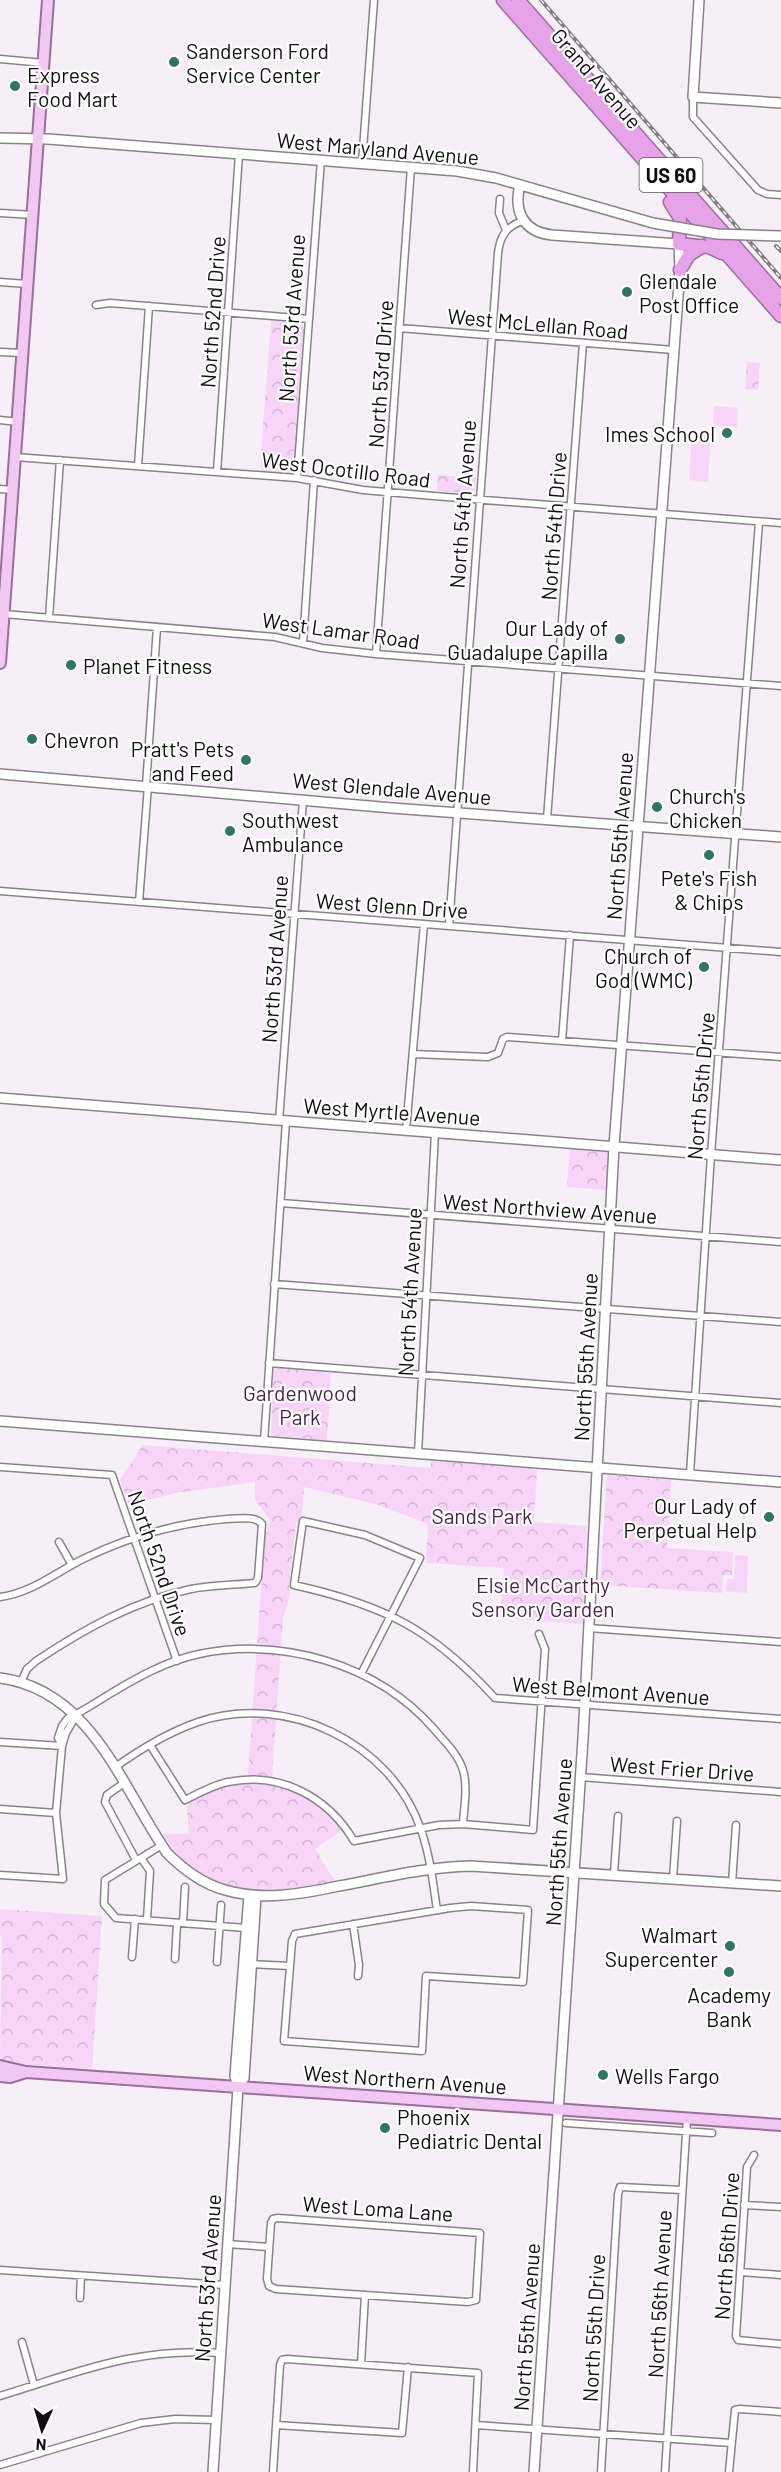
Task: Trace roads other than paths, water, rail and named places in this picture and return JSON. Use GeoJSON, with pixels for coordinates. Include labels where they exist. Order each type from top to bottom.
{"type":"FeatureCollection","features":[{"type":"Feature","properties":{"kind":"highway","name":"Grand Avenue"},"geometry":{"type":"LineString","coordinates":[[503,0],[781,316]]}},
{"type":"Feature","properties":{"kind":"highway","name":"Grand Avenue"},"geometry":{"type":"LineString","coordinates":[[518,0],[781,298]]}},
{"type":"Feature","properties":{"kind":"highway"},"geometry":{"type":"LineString","coordinates":[[519,18],[528,20],[544,38],[552,39]]}},
{"type":"Feature","properties":{"kind":"highway"},"geometry":{"type":"LineString","coordinates":[[613,126],[640,166],[678,212],[680,218],[679,244],[716,249],[731,259]]}},
{"type":"Feature","properties":{"kind":"highway"},"geometry":{"type":"LineString","coordinates":[[680,270],[689,255],[703,246]]}},
{"type":"Feature","properties":{"kind":"main road"},"geometry":{"type":"LineString","coordinates":[[0,663],[4,555],[18,422],[48,0]]}},
{"type":"Feature","properties":{"kind":"main road","name":"West Northern Avenue"},"geometry":{"type":"LineString","coordinates":[[0,2066],[26,2072],[781,2125]]}},
{"type":"Feature","properties":{"kind":"main road","name":"West Northern Avenue"},"geometry":{"type":"LineString","coordinates":[[0,2076],[10,2077],[26,2072]]}},
{"type":"Feature","properties":{"kind":"street"},"geometry":{"type":"LineString","coordinates":[[362,163],[374,0]]}},
{"type":"Feature","properties":{"kind":"street"},"geometry":{"type":"LineString","coordinates":[[699,0],[693,117],[762,193],[781,195]]}},
{"type":"Feature","properties":{"kind":"street"},"geometry":{"type":"LineString","coordinates":[[0,60],[44,63]]}},
{"type":"Feature","properties":{"kind":"street"},"geometry":{"type":"LineString","coordinates":[[693,97],[781,104]]}},
{"type":"Feature","properties":{"kind":"street","name":"West Maryland Avenue"},"geometry":{"type":"LineString","coordinates":[[0,138],[470,172],[665,226],[717,234],[781,236]]}},
{"type":"Feature","properties":{"kind":"street","name":"North 52nd Drive"},"geometry":{"type":"LineString","coordinates":[[217,472],[239,154]]}},
{"type":"Feature","properties":{"kind":"street","name":"North 53rd Avenue"},"geometry":{"type":"LineString","coordinates":[[297,478],[321,160]]}},
{"type":"Feature","properties":{"kind":"street","name":"North 53rd Drive"},"geometry":{"type":"LineString","coordinates":[[376,654],[411,167]]}},
{"type":"Feature","properties":{"kind":"street"},"geometry":{"type":"LineString","coordinates":[[520,185],[518,206],[522,220],[531,229],[544,234],[679,244]]}},
{"type":"Feature","properties":{"kind":"street","name":"North 54th Avenue"},"geometry":{"type":"LineString","coordinates":[[448,926],[498,253],[502,236],[506,230],[499,213],[500,199]]}},
{"type":"Feature","properties":{"kind":"street"},"geometry":{"type":"LineString","coordinates":[[0,213],[33,215]]}},
{"type":"Feature","properties":{"kind":"street"},"geometry":{"type":"LineString","coordinates":[[506,230],[522,220]]}},
{"type":"Feature","properties":{"kind":"street","name":"North 55th Avenue"},"geometry":{"type":"LineString","coordinates":[[534,2472],[556,2109],[585,1705],[614,1146],[680,270],[679,244]]}},
{"type":"Feature","properties":{"kind":"street"},"geometry":{"type":"LineString","coordinates":[[0,282],[27,284]]}},
{"type":"Feature","properties":{"kind":"street"},"geometry":{"type":"LineString","coordinates":[[96,305],[110,303],[309,319]]}},
{"type":"Feature","properties":{"kind":"street"},"geometry":{"type":"LineString","coordinates":[[138,466],[149,306]]}},
{"type":"Feature","properties":{"kind":"street","name":"West McLellan Road"},"geometry":{"type":"LineString","coordinates":[[399,328],[674,350]]}},
{"type":"Feature","properties":{"kind":"street","name":"North 54th Drive"},"geometry":{"type":"LineString","coordinates":[[548,819],[583,343]]}},
{"type":"Feature","properties":{"kind":"street"},"geometry":{"type":"LineString","coordinates":[[0,352],[22,353]]}},
{"type":"Feature","properties":{"kind":"street"},"geometry":{"type":"LineString","coordinates":[[0,420],[18,422]]}},
{"type":"Feature","properties":{"kind":"street","name":"West Ocotillo Road"},"geometry":{"type":"LineString","coordinates":[[15,456],[297,478],[388,492],[781,523]]}},
{"type":"Feature","properties":{"kind":"street"},"geometry":{"type":"LineString","coordinates":[[49,618],[60,460]]}},
{"type":"Feature","properties":{"kind":"street"},"geometry":{"type":"LineString","coordinates":[[303,643],[314,480]]}},
{"type":"Feature","properties":{"kind":"street"},"geometry":{"type":"LineString","coordinates":[[0,489],[12,490]]}},
{"type":"Feature","properties":{"kind":"street","name":"North 55th Drive"},"geometry":{"type":"LineString","coordinates":[[690,1474],[711,1155],[759,522]]}},
{"type":"Feature","properties":{"kind":"street","name":"West Lamar Road"},"geometry":{"type":"LineString","coordinates":[[2,618],[49,618],[270,636],[322,648],[376,654],[781,686]]}},
{"type":"Feature","properties":{"kind":"street"},"geometry":{"type":"LineString","coordinates":[[139,902],[157,627]]}},
{"type":"Feature","properties":{"kind":"street","name":"West Glendale Avenue"},"geometry":{"type":"LineString","coordinates":[[0,774],[781,837]]}},
{"type":"Feature","properties":{"kind":"street","name":"North 53rd Avenue"},"geometry":{"type":"LineString","coordinates":[[264,1442],[303,800]]}},
{"type":"Feature","properties":{"kind":"street","name":"West Glenn Drive"},"geometry":{"type":"LineString","coordinates":[[0,891],[781,952]]}},
{"type":"Feature","properties":{"kind":"street"},"geometry":{"type":"LineString","coordinates":[[406,1130],[424,924]]}},
{"type":"Feature","properties":{"kind":"street"},"geometry":{"type":"LineString","coordinates":[[562,1041],[570,935]]}},
{"type":"Feature","properties":{"kind":"street"},"geometry":{"type":"LineString","coordinates":[[413,1054],[494,1056],[498,1053],[503,1039],[507,1037],[781,1057]]}},
{"type":"Feature","properties":{"kind":"street","name":"West Myrtle Avenue"},"geometry":{"type":"LineString","coordinates":[[0,1098],[781,1160]]}},
{"type":"Feature","properties":{"kind":"street","name":"North 54th Avenue"},"geometry":{"type":"LineString","coordinates":[[418,1453],[435,1133]]}},
{"type":"Feature","properties":{"kind":"street","name":"West Northview Avenue"},"geometry":{"type":"LineString","coordinates":[[280,1203],[781,1242]]}},
{"type":"Feature","properties":{"kind":"street"},"geometry":{"type":"LineString","coordinates":[[274,1284],[781,1322]]}},
{"type":"Feature","properties":{"kind":"street"},"geometry":{"type":"LineString","coordinates":[[269,1363],[781,1403]]}},
{"type":"Feature","properties":{"kind":"street"},"geometry":{"type":"LineString","coordinates":[[0,1421],[781,1482]]}},
{"type":"Feature","properties":{"kind":"street","name":"North 52nd Drive"},"geometry":{"type":"LineString","coordinates":[[0,1467],[111,1475],[153,1599],[177,1661]]}},
{"type":"Feature","properties":{"kind":"street"},"geometry":{"type":"LineString","coordinates":[[0,1597],[29,1589],[72,1565],[133,1538],[195,1523],[237,1519],[259,1520],[262,1524],[258,1578],[255,1583],[204,1587],[153,1599],[115,1615],[31,1665],[21,1682]]}},
{"type":"Feature","properties":{"kind":"street","name":"West Belmont Avenue"},"geometry":{"type":"LineString","coordinates":[[392,1615],[420,1558],[365,1535],[303,1521],[294,1585],[342,1596],[392,1615],[429,1636],[473,1674],[495,1698],[781,1719]]}},
{"type":"Feature","properties":{"kind":"street"},"geometry":{"type":"LineString","coordinates":[[59,1542],[72,1565]]}},
{"type":"Feature","properties":{"kind":"street"},"geometry":{"type":"LineString","coordinates":[[361,1674],[392,1615]]}},
{"type":"Feature","properties":{"kind":"street"},"geometry":{"type":"LineString","coordinates":[[589,1628],[781,1642]]}},
{"type":"Feature","properties":{"kind":"street"},"geometry":{"type":"LineString","coordinates":[[150,1745],[185,1800],[229,1782],[264,1780],[291,1786],[323,1803],[335,1814],[354,1841],[421,1828],[463,1824],[533,1830],[545,1649],[539,1634]]}},
{"type":"Feature","properties":{"kind":"street"},"geometry":{"type":"LineString","coordinates":[[0,1875],[63,1879],[56,1813],[62,1746],[58,1738],[62,1726],[69,1718],[132,1681],[198,1654],[283,1650],[310,1656],[361,1674],[406,1702],[427,1721],[455,1755],[463,1770],[466,1786],[463,1824]]}},
{"type":"Feature","properties":{"kind":"street"},"geometry":{"type":"LineString","coordinates":[[0,1678],[21,1682],[48,1694],[77,1714],[162,1845],[182,1867],[222,1889],[252,1895],[301,1894],[430,1870],[471,1866],[781,1886]]}},
{"type":"Feature","properties":{"kind":"street"},"geometry":{"type":"LineString","coordinates":[[114,1768],[150,1745],[198,1722],[241,1714],[269,1714],[297,1719],[341,1736],[373,1757],[403,1793],[421,1828],[437,1910]]}},
{"type":"Feature","properties":{"kind":"street"},"geometry":{"type":"LineString","coordinates":[[0,1742],[62,1746]]}},
{"type":"Feature","properties":{"kind":"street","name":"West Frier Drive"},"geometry":{"type":"LineString","coordinates":[[580,1777],[781,1792]]}},
{"type":"Feature","properties":{"kind":"street"},"geometry":{"type":"LineString","coordinates":[[124,1784],[107,1795],[105,1805],[139,1859],[150,1871],[147,1920]]}},
{"type":"Feature","properties":{"kind":"street"},"geometry":{"type":"LineString","coordinates":[[0,1809],[56,1813]]}},
{"type":"Feature","properties":{"kind":"street"},"geometry":{"type":"LineString","coordinates":[[614,1874],[618,1816]]}},
{"type":"Feature","properties":{"kind":"street"},"geometry":{"type":"LineString","coordinates":[[673,1878],[677,1821]]}},
{"type":"Feature","properties":{"kind":"street"},"geometry":{"type":"LineString","coordinates":[[732,1883],[735,1825]]}},
{"type":"Feature","properties":{"kind":"street"},"geometry":{"type":"LineString","coordinates":[[162,1845],[105,1880],[104,1904],[116,1918],[246,1929]]}},
{"type":"Feature","properties":{"kind":"street"},"geometry":{"type":"LineString","coordinates":[[175,1959],[185,1887]]}},
{"type":"Feature","properties":{"kind":"street","name":"North 53rd Avenue"},"geometry":{"type":"LineString","coordinates":[[247,1963],[246,1929],[252,1895]]}},
{"type":"Feature","properties":{"kind":"street","name":"North 53rd Avenue"},"geometry":{"type":"LineString","coordinates":[[213,2472],[238,2087],[244,2078],[242,2032],[252,1895]]}},
{"type":"Feature","properties":{"kind":"street"},"geometry":{"type":"LineString","coordinates":[[217,1962],[220,1905]]}},
{"type":"Feature","properties":{"kind":"street"},"geometry":{"type":"LineString","coordinates":[[471,1906],[528,1910],[523,1982],[426,1976],[422,2051],[284,2041],[295,1934],[437,1910],[471,1906]]}},
{"type":"Feature","properties":{"kind":"street"},"geometry":{"type":"LineString","coordinates":[[132,1956],[135,1919]]}},
{"type":"Feature","properties":{"kind":"street"},"geometry":{"type":"LineString","coordinates":[[353,1924],[359,1965],[358,1976]]}},
{"type":"Feature","properties":{"kind":"street"},"geometry":{"type":"LineString","coordinates":[[247,1963],[290,1966]]}},
{"type":"Feature","properties":{"kind":"street","name":"North 56th Avenue"},"geometry":{"type":"LineString","coordinates":[[665,2472],[687,2118]]}},
{"type":"Feature","properties":{"kind":"street"},"geometry":{"type":"LineString","coordinates":[[566,2123],[712,2133]]}},
{"type":"Feature","properties":{"kind":"street","name":"North 56th Drive"},"geometry":{"type":"LineString","coordinates":[[754,2155],[747,2167],[736,2336],[738,2340],[781,2344]]}},
{"type":"Feature","properties":{"kind":"street","name":"North 55th Drive"},"geometry":{"type":"LineString","coordinates":[[601,2472],[620,2187],[682,2190]]}},
{"type":"Feature","properties":{"kind":"street"},"geometry":{"type":"LineString","coordinates":[[744,2205],[781,2208]]}},
{"type":"Feature","properties":{"kind":"street","name":"West Loma Lane"},"geometry":{"type":"LineString","coordinates":[[269,2247],[273,2219],[480,2234],[476,2300],[468,2302],[365,2295]]}},
{"type":"Feature","properties":{"kind":"street"},"geometry":{"type":"LineString","coordinates":[[227,2244],[269,2247],[267,2279],[269,2286],[276,2289],[365,2295],[361,2364]]}},
{"type":"Feature","properties":{"kind":"street"},"geometry":{"type":"LineString","coordinates":[[0,2270],[225,2285]]}},
{"type":"Feature","properties":{"kind":"street"},"geometry":{"type":"LineString","coordinates":[[741,2272],[781,2275]]}},
{"type":"Feature","properties":{"kind":"street"},"geometry":{"type":"LineString","coordinates":[[80,2298],[81,2276]]}},
{"type":"Feature","properties":{"kind":"street"},"geometry":{"type":"LineString","coordinates":[[22,2342],[34,2385]]}},
{"type":"Feature","properties":{"kind":"street"},"geometry":{"type":"LineString","coordinates":[[0,2396],[131,2357],[181,2351],[221,2353]]}},
{"type":"Feature","properties":{"kind":"street"},"geometry":{"type":"LineString","coordinates":[[273,2472],[282,2360],[478,2373],[473,2472]]}},
{"type":"Feature","properties":{"kind":"street"},"geometry":{"type":"LineString","coordinates":[[276,2425],[402,2433],[408,2367]]}},
{"type":"Feature","properties":{"kind":"street"},"geometry":{"type":"LineString","coordinates":[[729,2472],[735,2410],[781,2412]]}},
{"type":"Feature","properties":{"kind":"street"},"geometry":{"type":"LineString","coordinates":[[0,2465],[141,2423],[175,2419],[217,2420]]}},
{"type":"Feature","properties":{"kind":"street"},"geometry":{"type":"LineString","coordinates":[[476,2425],[731,2443]]}},
{"type":"Feature","properties":{"kind":"railway"},"geometry":{"type":"LineString","coordinates":[[541,0],[781,278]]}},
{"type":"Feature","properties":{"kind":"railway"},"geometry":{"type":"LineString","coordinates":[[776,246],[781,251]]}},
{"type":"Feature","properties":{"kind":"place","name":"Sanderson Ford Service Center"},"geometry":{"type":"Point","coordinates":[174,62]}},
{"type":"Feature","properties":{"kind":"place","name":"Express Food Mart"},"geometry":{"type":"Point","coordinates":[15,86]}},
{"type":"Feature","properties":{"kind":"place","name":"Glendale Post Office"},"geometry":{"type":"Point","coordinates":[627,292]}},
{"type":"Feature","properties":{"kind":"place","name":"Imes School"},"geometry":{"type":"Point","coordinates":[727,433]}},
{"type":"Feature","properties":{"kind":"place","name":"Our Lady of Guadalupe Capilla"},"geometry":{"type":"Point","coordinates":[620,639]}},
{"type":"Feature","properties":{"kind":"place","name":"Planet Fitness"},"geometry":{"type":"Point","coordinates":[71,665]}},
{"type":"Feature","properties":{"kind":"place","name":"Chevron"},"geometry":{"type":"Point","coordinates":[32,739]}},
{"type":"Feature","properties":{"kind":"place","name":"Pratt's Pets and Feed"},"geometry":{"type":"Point","coordinates":[246,760]}},
{"type":"Feature","properties":{"kind":"place","name":"Church's Chicken"},"geometry":{"type":"Point","coordinates":[657,807]}},
{"type":"Feature","properties":{"kind":"place","name":"Southwest Ambulance"},"geometry":{"type":"Point","coordinates":[230,831]}},
{"type":"Feature","properties":{"kind":"place","name":"Pete's Fish & Chips"},"geometry":{"type":"Point","coordinates":[709,855]}},
{"type":"Feature","properties":{"kind":"place","name":"Church of God (WMC)"},"geometry":{"type":"Point","coordinates":[704,967]}},
{"type":"Feature","properties":{"kind":"place","name":"Our Lady of Perpetual Help"},"geometry":{"type":"Point","coordinates":[769,1517]}},
{"type":"Feature","properties":{"kind":"place","name":"Walmart Supercenter"},"geometry":{"type":"Point","coordinates":[730,1946]}},
{"type":"Feature","properties":{"kind":"place","name":"Academy Bank"},"geometry":{"type":"Point","coordinates":[729,1972]}},
{"type":"Feature","properties":{"kind":"place","name":"Wells Fargo"},"geometry":{"type":"Point","coordinates":[603,2075]}},
{"type":"Feature","properties":{"kind":"place","name":"Phoenix Pediatric Dental"},"geometry":{"type":"Point","coordinates":[385,2128]}},
{"type":"Feature","properties":{"kind":"park label","name":"Gardenwood Park"},"geometry":{"type":"Point","coordinates":[300,1404]}},
{"type":"Feature","properties":{"kind":"park label","name":"Sands Park"},"geometry":{"type":"Point","coordinates":[482,1515]}},
{"type":"Feature","properties":{"kind":"park label","name":"Elsie McCarthy Sensory Garden"},"geometry":{"type":"Point","coordinates":[543,1596]}}]}
